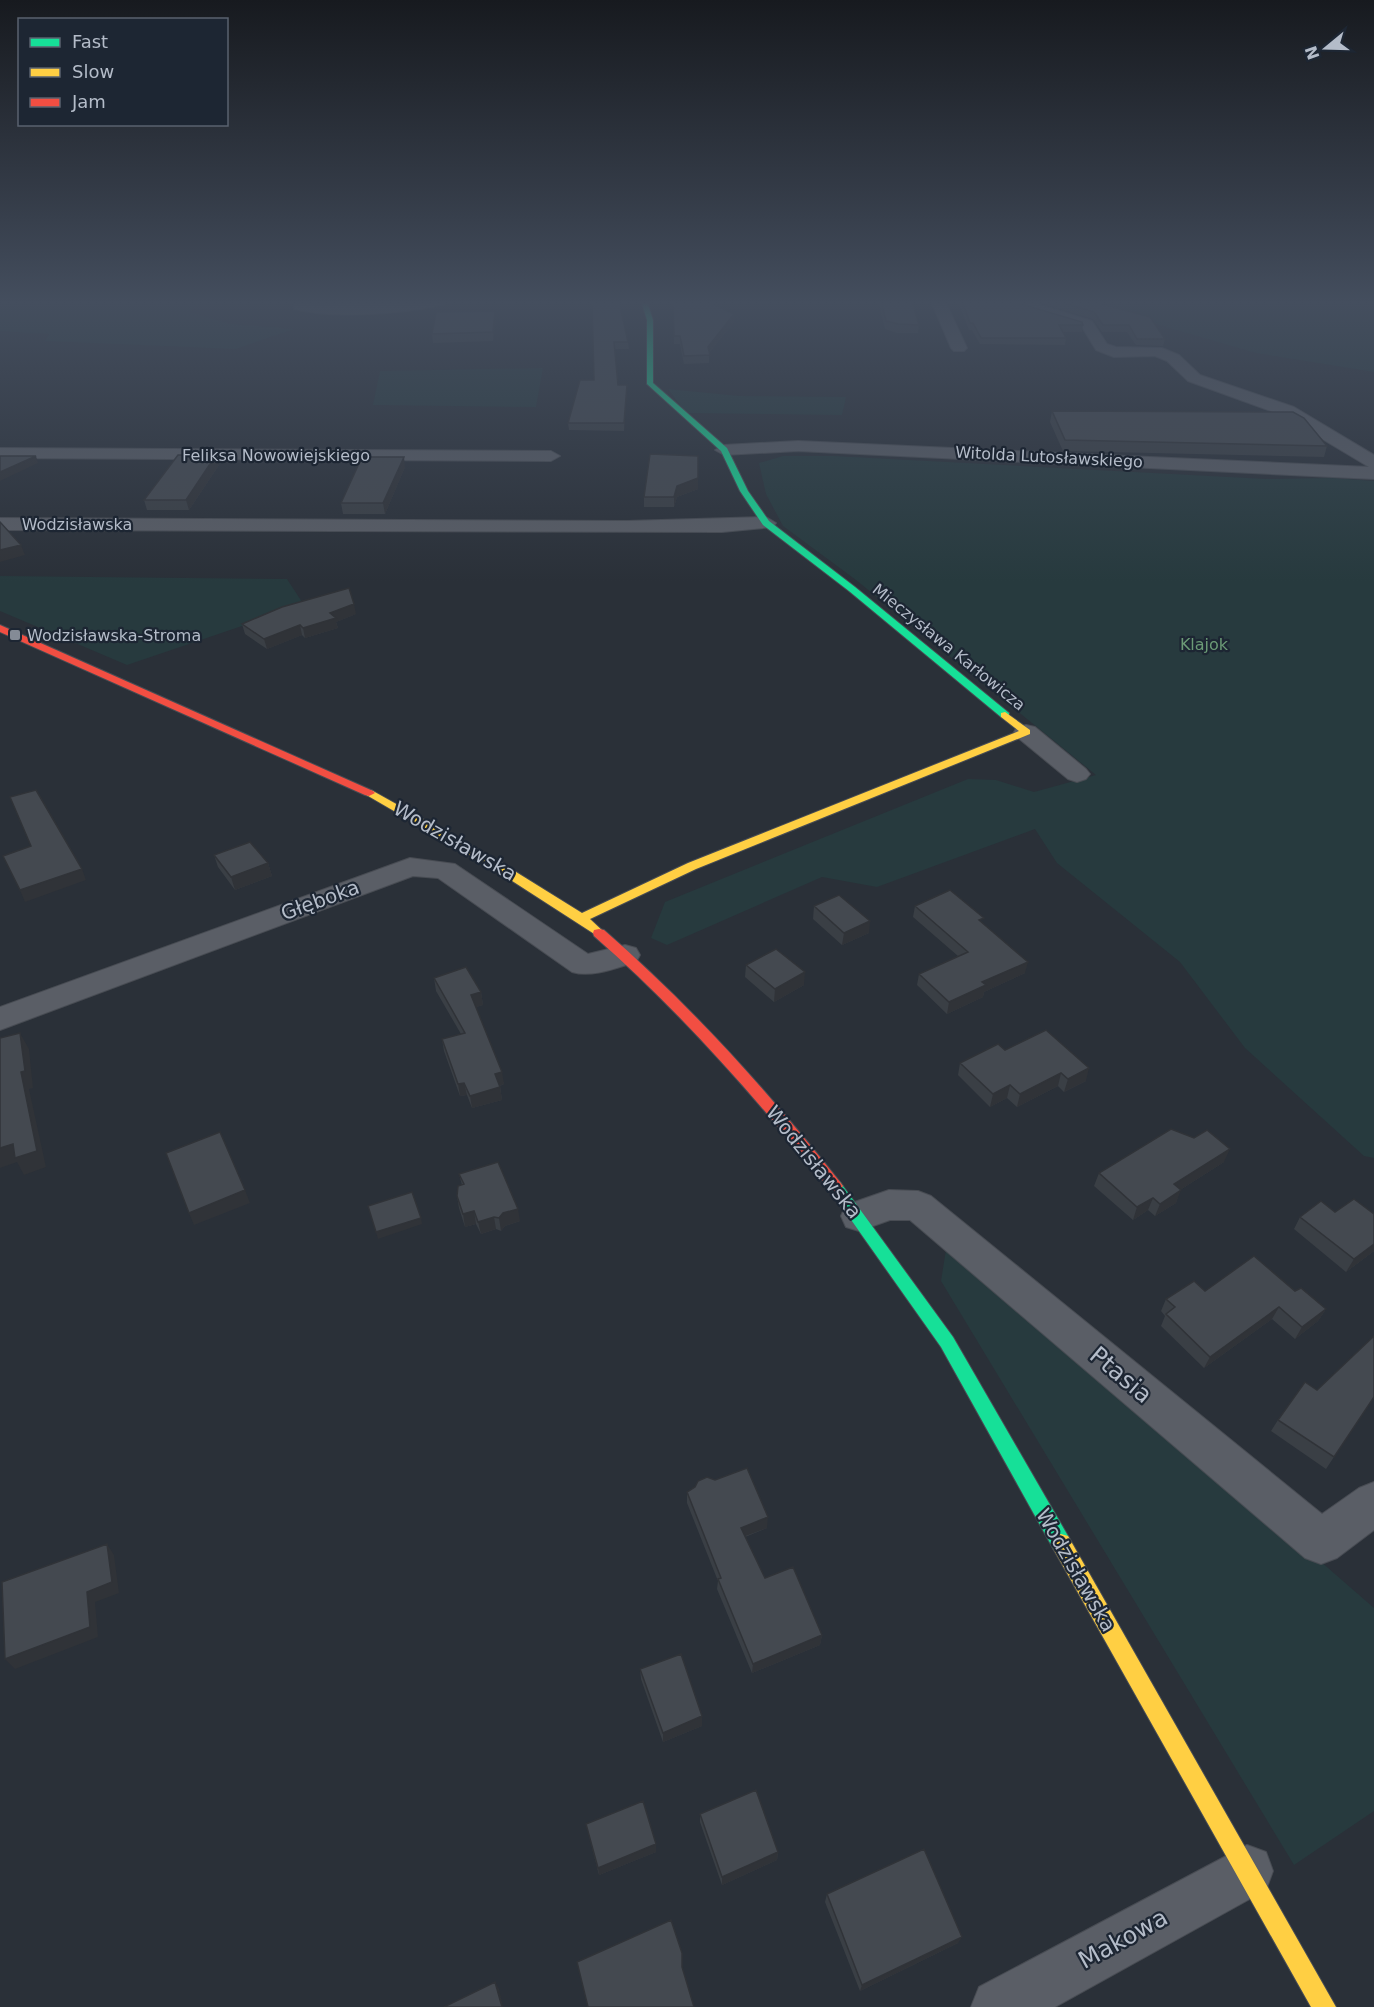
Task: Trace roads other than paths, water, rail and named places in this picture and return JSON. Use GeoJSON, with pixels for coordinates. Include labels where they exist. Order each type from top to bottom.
{"type":"FeatureCollection","features":[{"type":"Feature","properties":{"kind":"street","name":"Mieczysława Karłowicza"},"geometry":{"type":"LineString","coordinates":[[581,918],[692,866],[1026,732],[852,589],[766,523],[744,491],[724,450],[662,395]]}},
{"type":"Feature","properties":{"kind":"street"},"geometry":{"type":"LineString","coordinates":[[1241,395],[1288,411],[1374,464]]}},
{"type":"Feature","properties":{"kind":"street","name":"Witolda Lutosławskiego"},"geometry":{"type":"LineString","coordinates":[[724,450],[809,446],[1374,473]]}},
{"type":"Feature","properties":{"kind":"street","name":"Feliksa Nowowiejskiego"},"geometry":{"type":"LineString","coordinates":[[0,453],[552,456]]}},
{"type":"Feature","properties":{"kind":"street","name":"Wodzisławska"},"geometry":{"type":"LineString","coordinates":[[0,524],[648,527],[766,523]]}},
{"type":"Feature","properties":{"kind":"street","name":"Wodzisławska"},"geometry":{"type":"LineString","coordinates":[[0,628],[375,795],[496,865],[581,918],[625,955],[735,1066],[797,1137],[859,1216],[947,1342],[1324,2007]]}},
{"type":"Feature","properties":{"kind":"street"},"geometry":{"type":"LineString","coordinates":[[1026,732],[1077,774]]}},
{"type":"Feature","properties":{"kind":"street","name":"Głęboka"},"geometry":{"type":"LineString","coordinates":[[0,1019],[410,867],[445,870],[583,965],[625,955]]}},
{"type":"Feature","properties":{"kind":"street","name":"Ptasia"},"geometry":{"type":"LineString","coordinates":[[859,1216],[889,1205],[918,1206],[1321,1542],[1374,1503]]}},
{"type":"Feature","properties":{"kind":"street","name":"Makowa"},"geometry":{"type":"LineString","coordinates":[[999,2007],[1247,1870]]}},
{"type":"Feature","properties":{"kind":"place","name":"Wodzisławska-Stroma"},"geometry":{"type":"Point","coordinates":[15,635]}},
{"type":"Feature","properties":{"kind":"park label","name":"Klajok"},"geometry":{"type":"Point","coordinates":[1204,644]}}]}
